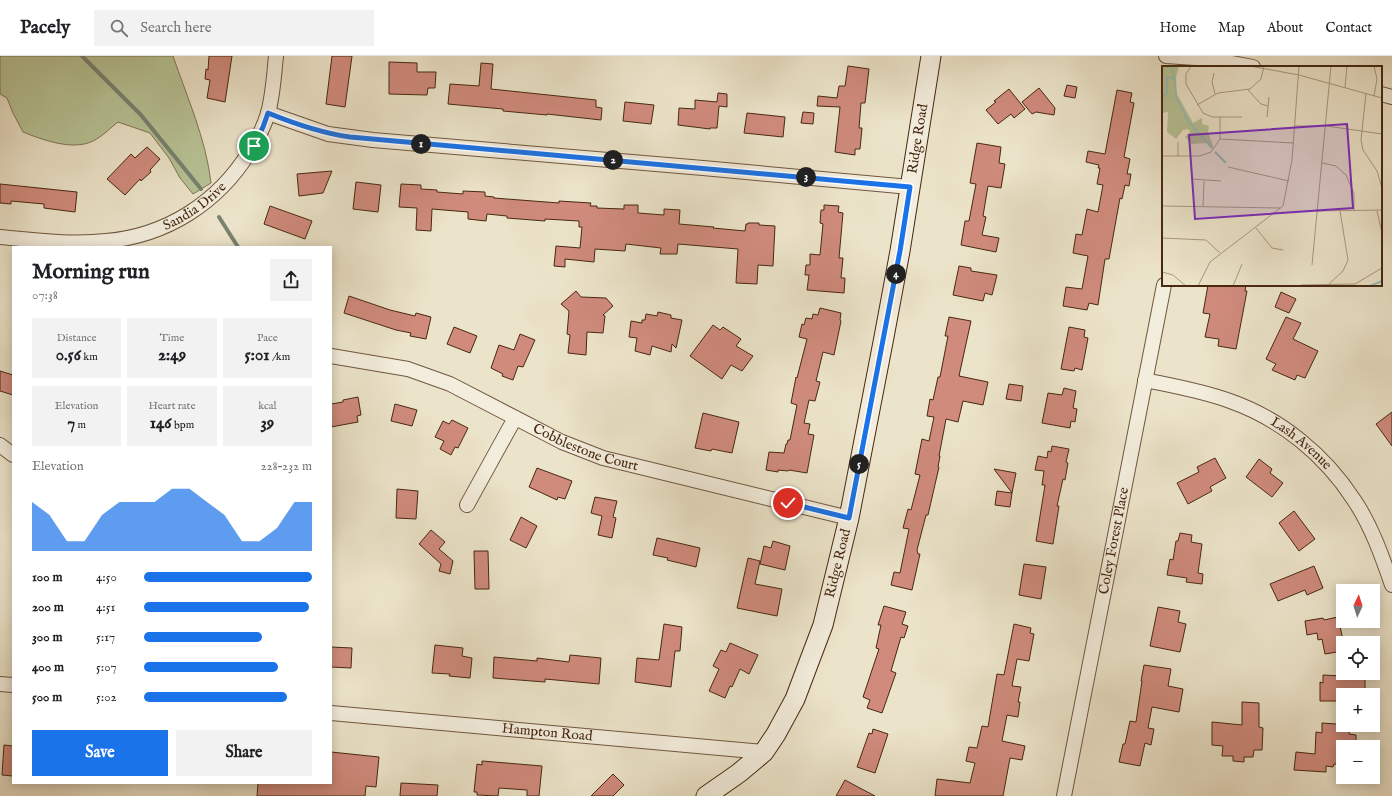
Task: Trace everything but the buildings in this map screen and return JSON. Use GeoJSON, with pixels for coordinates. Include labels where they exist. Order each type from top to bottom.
{"type":"FeatureCollection","features":[{"type":"Feature","properties":{"kind":"street","name":"Sandia Drive"},"geometry":{"type":"LineString","coordinates":[[0,237],[55,242],[87,243],[107,241],[143,235],[172,224],[199,207],[222,188],[254,146],[268,113],[276,56]]}},
{"type":"Feature","properties":{"kind":"street","name":"Ridge Road"},"geometry":{"type":"LineString","coordinates":[[706,796],[739,773],[764,752],[776,734],[795,699],[823,625],[849,518],[900,251],[931,56]]}},
{"type":"Feature","properties":{"kind":"street"},"geometry":{"type":"LineString","coordinates":[[1166,56],[1246,66]]}},
{"type":"Feature","properties":{"kind":"street"},"geometry":{"type":"LineString","coordinates":[[1382,94],[1392,97]]}},
{"type":"Feature","properties":{"kind":"street"},"geometry":{"type":"LineString","coordinates":[[268,113],[328,134],[350,137],[910,187]]}},
{"type":"Feature","properties":{"kind":"street","name":"Coley Forest Place"},"geometry":{"type":"LineString","coordinates":[[1064,796],[1164,286]]}},
{"type":"Feature","properties":{"kind":"street","name":"Cobblestone Court"},"geometry":{"type":"LineString","coordinates":[[332,356],[408,369],[432,377],[450,384],[562,442],[603,458],[849,518]]}},
{"type":"Feature","properties":{"kind":"street","name":"Lash Avenue"},"geometry":{"type":"LineString","coordinates":[[1145,380],[1204,393],[1230,401],[1250,409],[1270,420],[1304,443],[1334,474],[1354,500],[1375,541],[1392,585]]}},
{"type":"Feature","properties":{"kind":"street"},"geometry":{"type":"LineString","coordinates":[[468,505],[515,418]]}},
{"type":"Feature","properties":{"kind":"street"},"geometry":{"type":"LineString","coordinates":[[0,445],[12,454]]}},
{"type":"Feature","properties":{"kind":"street"},"geometry":{"type":"LineString","coordinates":[[0,684],[12,685]]}},
{"type":"Feature","properties":{"kind":"street","name":"Hampton Road"},"geometry":{"type":"LineString","coordinates":[[332,713],[764,752]]}},
{"type":"Feature","properties":{"kind":"green space"},"geometry":{"type":"Polygon","coordinates":[[[0,56],[173,56],[205,150],[211,183],[193,194],[180,178],[169,158],[150,133],[118,122],[103,135],[93,141],[76,145],[67,145],[49,141],[23,132],[7,98],[0,94],[0,56]]]}},
{"type":"Feature","properties":{"kind":"waterway"},"geometry":{"type":"LineString","coordinates":[[82,56],[141,115],[201,189]]}},
{"type":"Feature","properties":{"kind":"waterway"},"geometry":{"type":"LineString","coordinates":[[219,217],[237,246]]}},
{"type":"Feature","properties":{"kind":"route"},"geometry":{"type":"LineString","coordinates":[[254,146],[268,113],[328,134],[373,140],[910,187],[900,251],[849,518],[788,503]]}}]}
